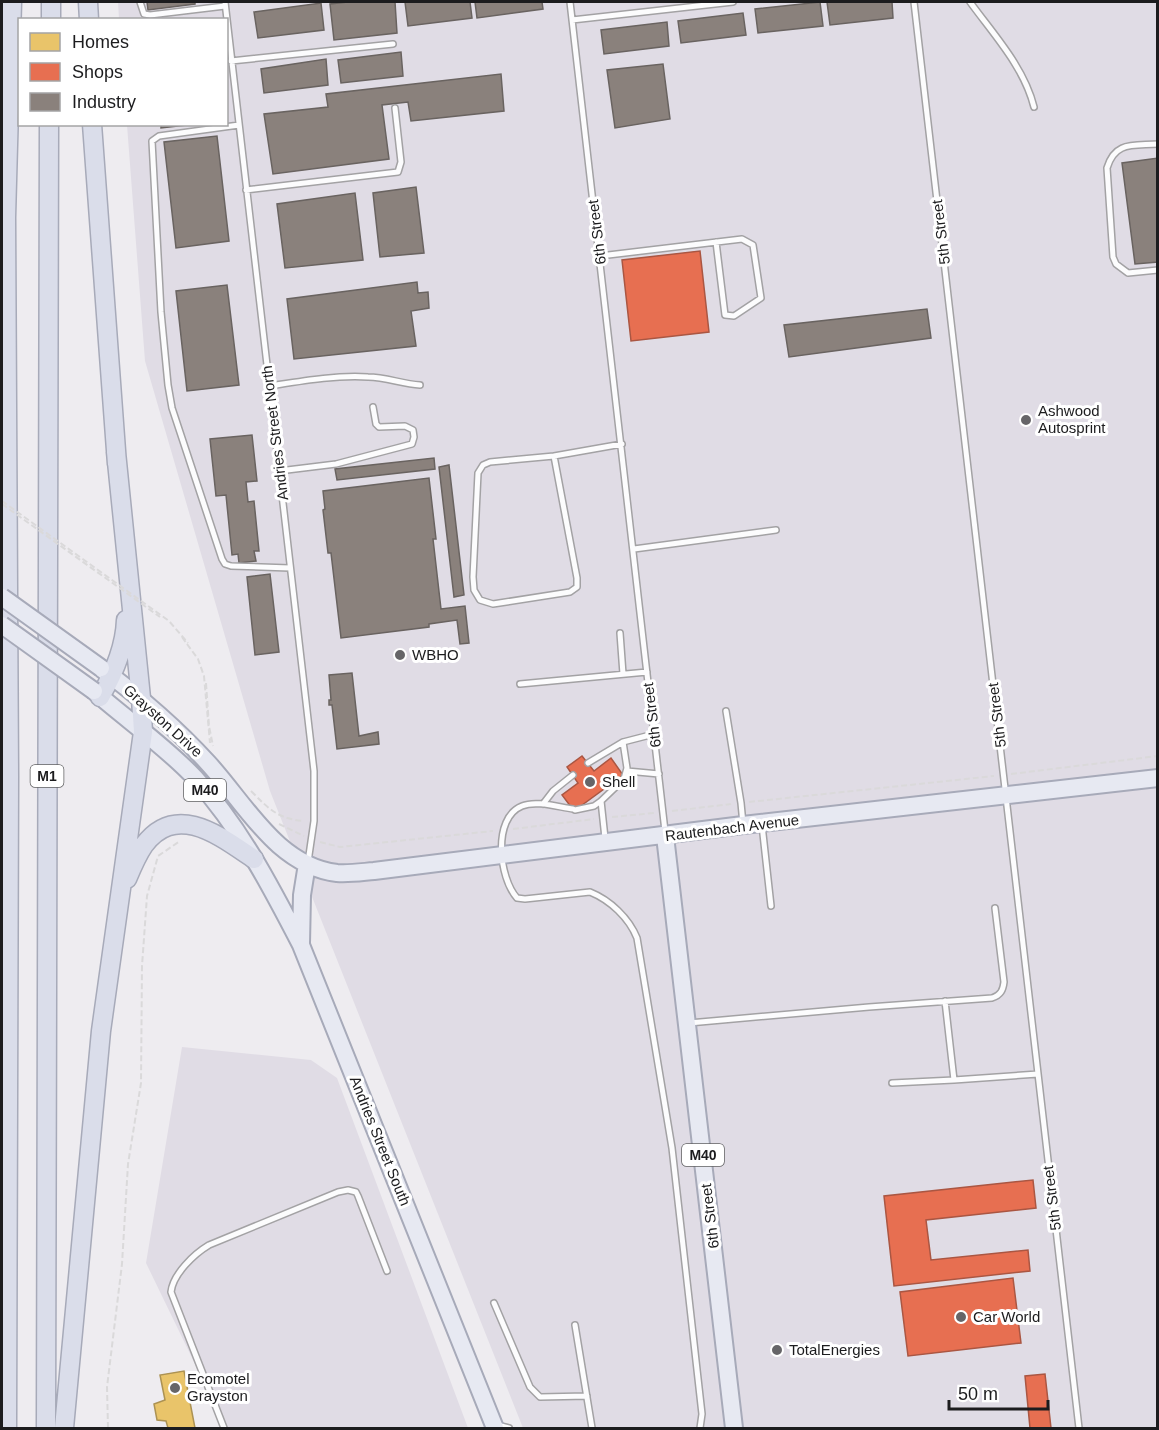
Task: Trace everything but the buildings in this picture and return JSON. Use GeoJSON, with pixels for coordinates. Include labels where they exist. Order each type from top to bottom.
{"type":"FeatureCollection","features":[{"type":"Feature","properties":{"kind":"highway","name":"M1"},"geometry":{"type":"LineString","coordinates":[[5,1428],[9,742],[6,217],[12,2]]}},
{"type":"Feature","properties":{"kind":"highway"},"geometry":{"type":"LineString","coordinates":[[51,2],[51,18]]}},
{"type":"Feature","properties":{"kind":"highway"},"geometry":{"type":"LineString","coordinates":[[88,2],[89,18]]}},
{"type":"Feature","properties":{"kind":"highway","name":"M1"},"geometry":{"type":"LineString","coordinates":[[46,1428],[49,126]]}},
{"type":"Feature","properties":{"kind":"highway"},"geometry":{"type":"LineString","coordinates":[[92,126],[126,605],[125,638],[97,694]]}},
{"type":"Feature","properties":{"kind":"highway"},"geometry":{"type":"LineString","coordinates":[[64,1428],[100,1042],[143,732],[116,452]]}},
{"type":"Feature","properties":{"kind":"highway"},"geometry":{"type":"LineString","coordinates":[[119,895],[138,855],[148,840],[175,825],[184,824],[206,829],[254,859]]}},
{"type":"Feature","properties":{"kind":"highway"},"geometry":{"type":"LineString","coordinates":[[2,1397],[5,1428]]}},
{"type":"Feature","properties":{"kind":"main road","name":"Grayston Drive"},"geometry":{"type":"LineString","coordinates":[[2,597],[141,698],[209,763],[267,833],[289,853],[307,864]]}},
{"type":"Feature","properties":{"kind":"main road","name":"Grayston Drive"},"geometry":{"type":"LineString","coordinates":[[2,625],[97,694],[195,778],[229,821],[254,859]]}},
{"type":"Feature","properties":{"kind":"main road","name":"Rautenbach Avenue"},"geometry":{"type":"LineString","coordinates":[[307,864],[325,870],[352,873],[743,825],[1158,778]]}},
{"type":"Feature","properties":{"kind":"main road","name":"6th Street"},"geometry":{"type":"LineString","coordinates":[[665,836],[734,1428]]}},
{"type":"Feature","properties":{"kind":"main road","name":"Andries Street South"},"geometry":{"type":"LineString","coordinates":[[254,859],[301,945],[500,1427]]}},
{"type":"Feature","properties":{"kind":"main road"},"geometry":{"type":"LineString","coordinates":[[301,945],[302,895],[307,864]]}},
{"type":"Feature","properties":{"kind":"lane"},"geometry":{"type":"LineString","coordinates":[[140,2],[144,14],[150,15],[225,4]]}},
{"type":"Feature","properties":{"kind":"lane","name":"6th Street"},"geometry":{"type":"LineString","coordinates":[[570,2],[665,836]]}},
{"type":"Feature","properties":{"kind":"lane"},"geometry":{"type":"LineString","coordinates":[[572,20],[733,2]]}},
{"type":"Feature","properties":{"kind":"lane","name":"5th Street"},"geometry":{"type":"LineString","coordinates":[[914,2],[1079,1428]]}},
{"type":"Feature","properties":{"kind":"lane"},"geometry":{"type":"LineString","coordinates":[[970,2],[1012,60],[1030,92],[1034,108]]}},
{"type":"Feature","properties":{"kind":"lane","name":"Andries Street North"},"geometry":{"type":"LineString","coordinates":[[228,32],[314,771],[314,821],[307,864]]}},
{"type":"Feature","properties":{"kind":"lane"},"geometry":{"type":"LineString","coordinates":[[231,61],[393,44]]}},
{"type":"Feature","properties":{"kind":"lane"},"geometry":{"type":"LineString","coordinates":[[246,190],[398,172],[401,162],[395,108]]}},
{"type":"Feature","properties":{"kind":"lane"},"geometry":{"type":"LineString","coordinates":[[239,125],[159,136],[152,141],[161,312],[168,385],[172,408],[225,564],[290,568]]}},
{"type":"Feature","properties":{"kind":"lane"},"geometry":{"type":"LineString","coordinates":[[1158,144],[1120,148],[1111,154],[1107,168],[1113,257],[1116,264],[1128,273],[1158,270]]}},
{"type":"Feature","properties":{"kind":"lane"},"geometry":{"type":"LineString","coordinates":[[600,256],[716,242],[742,239],[753,245],[761,298],[734,316],[725,315],[716,242]]}},
{"type":"Feature","properties":{"kind":"lane"},"geometry":{"type":"LineString","coordinates":[[270,386],[334,377],[371,377],[399,383],[420,384]]}},
{"type":"Feature","properties":{"kind":"lane"},"geometry":{"type":"LineString","coordinates":[[279,471],[336,464],[412,444],[413,430],[405,426],[379,428],[376,424],[373,406]]}},
{"type":"Feature","properties":{"kind":"lane"},"geometry":{"type":"LineString","coordinates":[[554,456],[578,578],[577,587],[570,592],[493,604],[480,600],[474,590],[473,577],[478,473],[483,465],[490,462],[554,456],[622,444]]}},
{"type":"Feature","properties":{"kind":"lane"},"geometry":{"type":"LineString","coordinates":[[634,549],[776,530]]}},
{"type":"Feature","properties":{"kind":"lane"},"geometry":{"type":"LineString","coordinates":[[620,633],[622,674]]}},
{"type":"Feature","properties":{"kind":"lane"},"geometry":{"type":"LineString","coordinates":[[520,684],[647,672]]}},
{"type":"Feature","properties":{"kind":"lane"},"geometry":{"type":"LineString","coordinates":[[726,711],[743,825]]}},
{"type":"Feature","properties":{"kind":"lane"},"geometry":{"type":"LineString","coordinates":[[588,763],[623,742],[654,734]]}},
{"type":"Feature","properties":{"kind":"lane"},"geometry":{"type":"LineString","coordinates":[[623,742],[627,771],[624,779],[601,801],[574,810],[543,804],[526,804],[511,814],[503,830],[501,856],[510,891],[517,898],[590,892],[625,917],[637,938],[672,1148],[702,1414],[700,1428]]}},
{"type":"Feature","properties":{"kind":"lane"},"geometry":{"type":"LineString","coordinates":[[627,771],[658,774]]}},
{"type":"Feature","properties":{"kind":"lane"},"geometry":{"type":"LineString","coordinates":[[543,804],[573,775]]}},
{"type":"Feature","properties":{"kind":"lane"},"geometry":{"type":"LineString","coordinates":[[601,801],[606,843]]}},
{"type":"Feature","properties":{"kind":"lane"},"geometry":{"type":"LineString","coordinates":[[762,823],[771,906]]}},
{"type":"Feature","properties":{"kind":"lane"},"geometry":{"type":"LineString","coordinates":[[687,1023],[998,996],[1003,990],[1004,982],[995,908]]}},
{"type":"Feature","properties":{"kind":"lane"},"geometry":{"type":"LineString","coordinates":[[945,1001],[954,1080]]}},
{"type":"Feature","properties":{"kind":"lane"},"geometry":{"type":"LineString","coordinates":[[892,1083],[1038,1074]]}},
{"type":"Feature","properties":{"kind":"lane"},"geometry":{"type":"LineString","coordinates":[[224,1428],[171,1292],[174,1282],[198,1253],[220,1241],[338,1192],[353,1190],[358,1196],[387,1271]]}},
{"type":"Feature","properties":{"kind":"lane"},"geometry":{"type":"LineString","coordinates":[[494,1303],[534,1394],[540,1397],[587,1396]]}},
{"type":"Feature","properties":{"kind":"lane"},"geometry":{"type":"LineString","coordinates":[[575,1325],[592,1428]]}},
{"type":"Feature","properties":{"kind":"path"},"geometry":{"type":"LineString","coordinates":[[2,502],[169,621],[188,643],[199,659],[205,675],[209,726],[216,751]]}},
{"type":"Feature","properties":{"kind":"path"},"geometry":{"type":"LineString","coordinates":[[251,790],[275,814],[295,820],[314,821]]}},
{"type":"Feature","properties":{"kind":"path"},"geometry":{"type":"LineString","coordinates":[[108,1428],[106,1387],[122,1264],[128,1164],[141,1083],[141,966],[147,896],[158,856],[181,840]]}},
{"type":"Feature","properties":{"kind":"shaded area"},"geometry":{"type":"Polygon","coordinates":[[[118,2],[1157,2],[1157,1428],[523,1428],[270,791],[145,361],[127,126],[228,126],[228,18],[119,18],[118,2]]]}},
{"type":"Feature","properties":{"kind":"shaded area"},"geometry":{"type":"Polygon","coordinates":[[[182,1047],[311,1060],[337,1078],[468,1428],[226,1428],[146,1263],[182,1047]]]}},
{"type":"Feature","properties":{"kind":"place","name":"Ashwood Autosprint"},"geometry":{"type":"Point","coordinates":[1026,420]}},
{"type":"Feature","properties":{"kind":"place","name":"WBHO"},"geometry":{"type":"Point","coordinates":[400,655]}},
{"type":"Feature","properties":{"kind":"place","name":"Shell"},"geometry":{"type":"Point","coordinates":[590,782]}},
{"type":"Feature","properties":{"kind":"place","name":"Car World"},"geometry":{"type":"Point","coordinates":[961,1317]}},
{"type":"Feature","properties":{"kind":"place","name":"TotalEnergies"},"geometry":{"type":"Point","coordinates":[777,1350]}},
{"type":"Feature","properties":{"kind":"place","name":"Ecomotel Grayston"},"geometry":{"type":"Point","coordinates":[175,1388]}}]}
